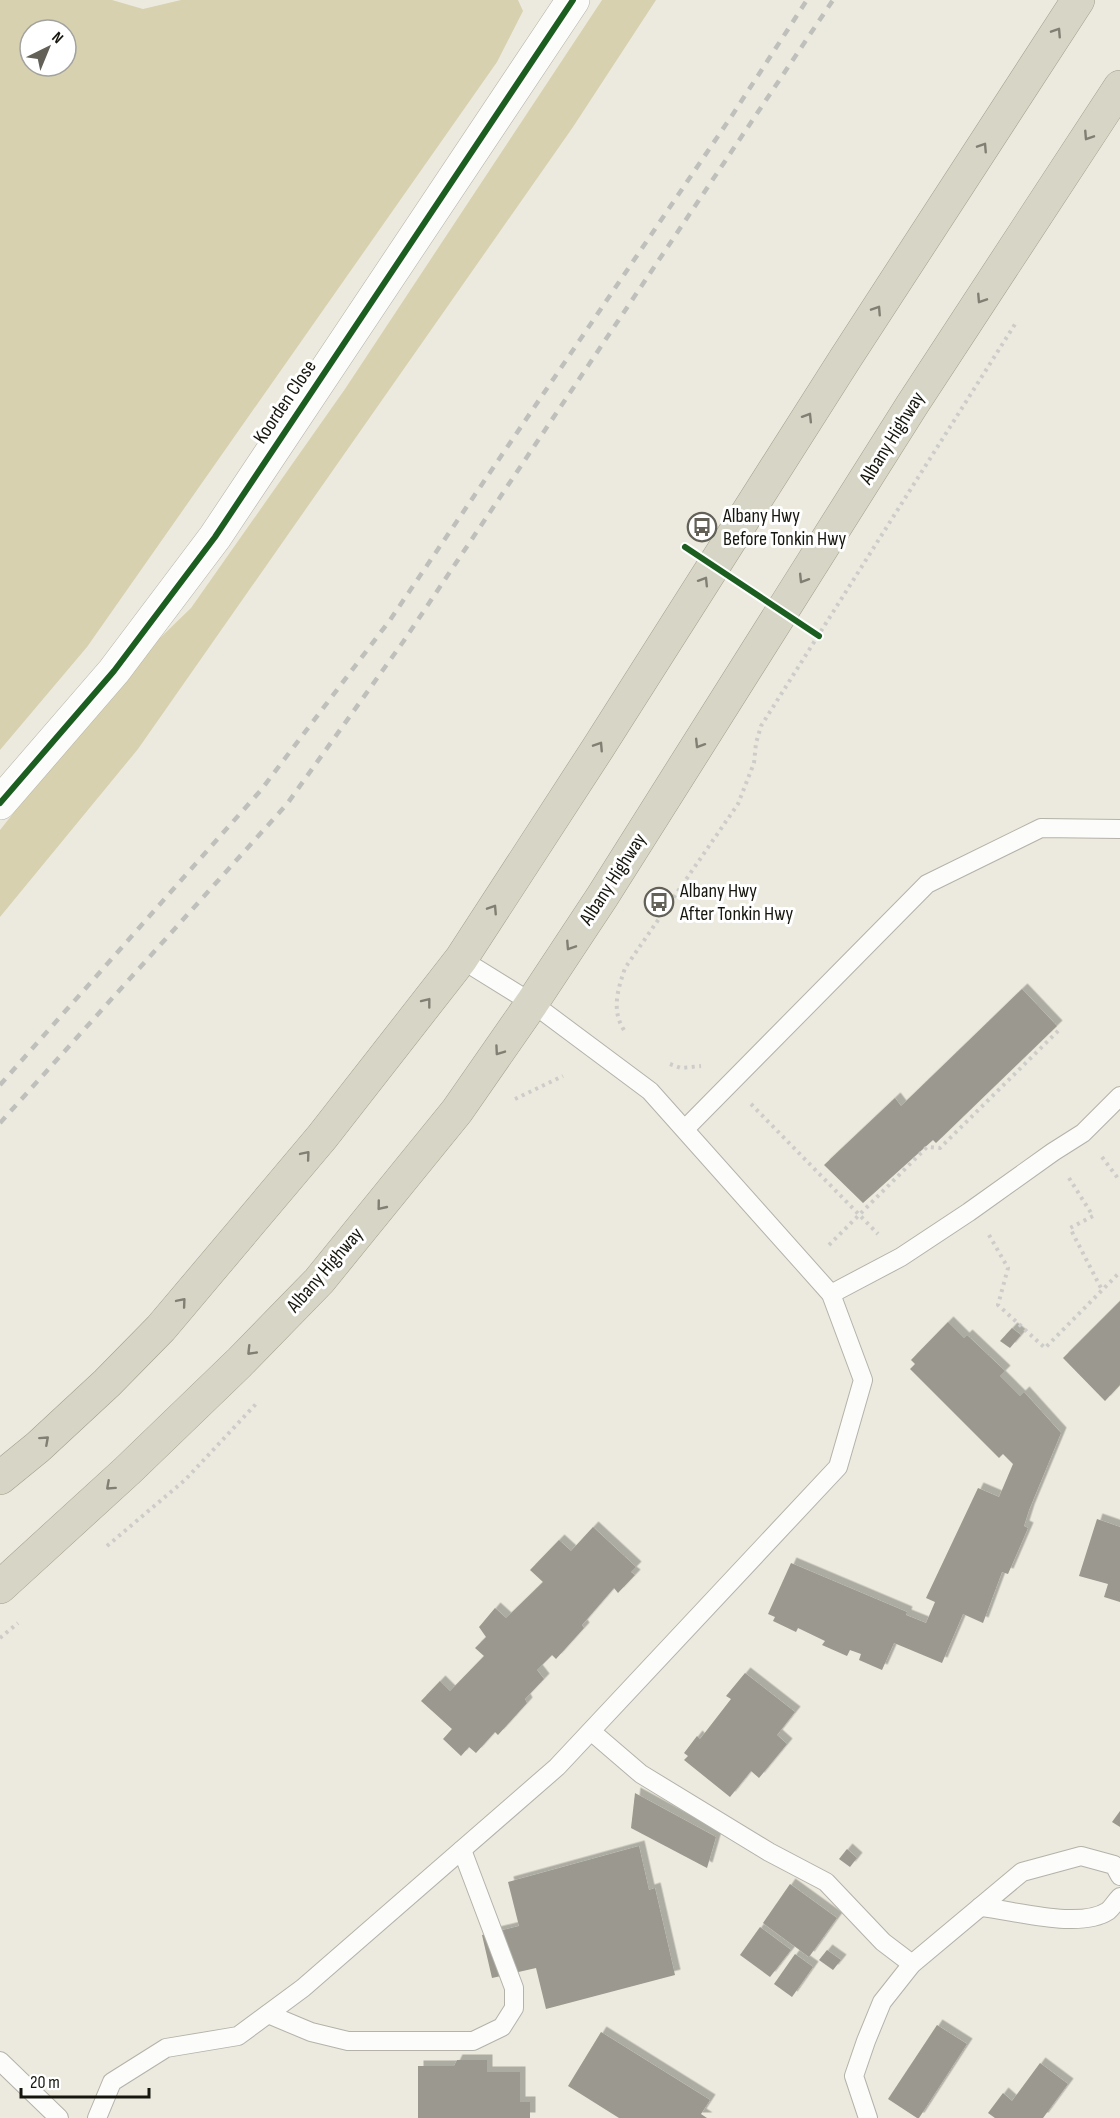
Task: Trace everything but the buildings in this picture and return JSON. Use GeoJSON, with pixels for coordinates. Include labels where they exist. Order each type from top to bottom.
{"type":"FeatureCollection","features":[{"type":"Feature","properties":{"kind":"highway"},"geometry":{"type":"LineString","coordinates":[[0,1478],[38,1447],[107,1383],[160,1328],[322,1137],[461,958],[1078,0]]}},
{"type":"Feature","properties":{"kind":"highway","name":"Albany Highway"},"geometry":{"type":"LineString","coordinates":[[0,1587],[196,1405],[319,1281],[457,1111],[532,1003],[912,405],[1120,87]]}},
{"type":"Feature","properties":{"kind":"street","name":"Koorden Close"},"geometry":{"type":"LineString","coordinates":[[0,803],[114,671],[215,537],[573,0]]}},
{"type":"Feature","properties":{"kind":"lane"},"geometry":{"type":"LineString","coordinates":[[685,1129],[927,884],[1041,828],[1120,829]]}},
{"type":"Feature","properties":{"kind":"lane"},"geometry":{"type":"LineString","coordinates":[[97,2118],[112,2082],[166,2048],[238,2036],[303,1988],[557,1767],[838,1467],[862,1380],[831,1294],[650,1091],[532,1003],[461,958]]}},
{"type":"Feature","properties":{"kind":"lane"},"geometry":{"type":"LineString","coordinates":[[831,1294],[901,1257],[969,1212],[1083,1133],[1120,1096]]}},
{"type":"Feature","properties":{"kind":"lane"},"geometry":{"type":"LineString","coordinates":[[592,1732],[641,1774],[769,1852],[826,1882],[883,1942],[912,1964]]}},
{"type":"Feature","properties":{"kind":"lane"},"geometry":{"type":"LineString","coordinates":[[268,2014],[311,2032],[348,2041],[473,2041],[502,2027],[514,2008],[514,1988],[462,1850]]}},
{"type":"Feature","properties":{"kind":"lane"},"geometry":{"type":"LineString","coordinates":[[868,2118],[854,2076],[882,2002],[912,1964],[1022,1872],[1081,1856],[1114,1865],[1120,1876]]}},
{"type":"Feature","properties":{"kind":"lane"},"geometry":{"type":"LineString","coordinates":[[980,1907],[1045,1917],[1082,1919],[1108,1911],[1120,1897]]}},
{"type":"Feature","properties":{"kind":"lane"},"geometry":{"type":"LineString","coordinates":[[0,2061],[59,2118]]}},
{"type":"Feature","properties":{"kind":"path"},"geometry":{"type":"LineString","coordinates":[[628,1036],[618,1021],[616,996],[625,968],[738,804],[754,763],[761,726],[1020,317]]}},
{"type":"Feature","properties":{"kind":"path"},"geometry":{"type":"LineString","coordinates":[[782,612],[819,636]]}},
{"type":"Feature","properties":{"kind":"path"},"geometry":{"type":"LineString","coordinates":[[807,1267],[927,1147],[940,1148],[1059,1030]]}},
{"type":"Feature","properties":{"kind":"path"},"geometry":{"type":"LineString","coordinates":[[664,1062],[681,1068],[695,1068],[710,1064]]}},
{"type":"Feature","properties":{"kind":"path"},"geometry":{"type":"LineString","coordinates":[[755,1107],[901,1257]]}},
{"type":"Feature","properties":{"kind":"path"},"geometry":{"type":"LineString","coordinates":[[1053,1152],[1093,1216],[1070,1228],[1101,1290]]}},
{"type":"Feature","properties":{"kind":"path"},"geometry":{"type":"LineString","coordinates":[[988,1233],[1008,1268],[998,1305],[1045,1348],[1120,1272]]}},
{"type":"Feature","properties":{"kind":"shaded area"},"geometry":{"type":"Polygon","coordinates":[[[0,0],[112,0],[143,9],[181,0],[518,0],[523,11],[497,62],[87,647],[0,750],[0,0]]]}},
{"type":"Feature","properties":{"kind":"shaded area"},"geometry":{"type":"Polygon","coordinates":[[[602,0],[656,0],[573,127],[138,749],[0,917],[0,830],[126,671],[191,608],[345,389],[602,0]]]}},
{"type":"Feature","properties":{"kind":"railway"},"geometry":{"type":"LineString","coordinates":[[0,1085],[261,790],[390,620],[733,114],[807,0]]}},
{"type":"Feature","properties":{"kind":"railway"},"geometry":{"type":"LineString","coordinates":[[0,1123],[287,804],[403,642],[833,0]]}},
{"type":"Feature","properties":{"kind":"cycle path"},"geometry":{"type":"LineString","coordinates":[[0,803],[114,671],[215,537],[573,0]]}},
{"type":"Feature","properties":{"kind":"cycle path"},"geometry":{"type":"LineString","coordinates":[[685,547],[819,636]]}},
{"type":"Feature","properties":{"kind":"place","name":"Albany Hwy Before Tonkin Hwy"},"geometry":{"type":"Point","coordinates":[702,527]}},
{"type":"Feature","properties":{"kind":"place","name":"Albany Hwy After Tonkin Hwy"},"geometry":{"type":"Point","coordinates":[659,902]}}]}
